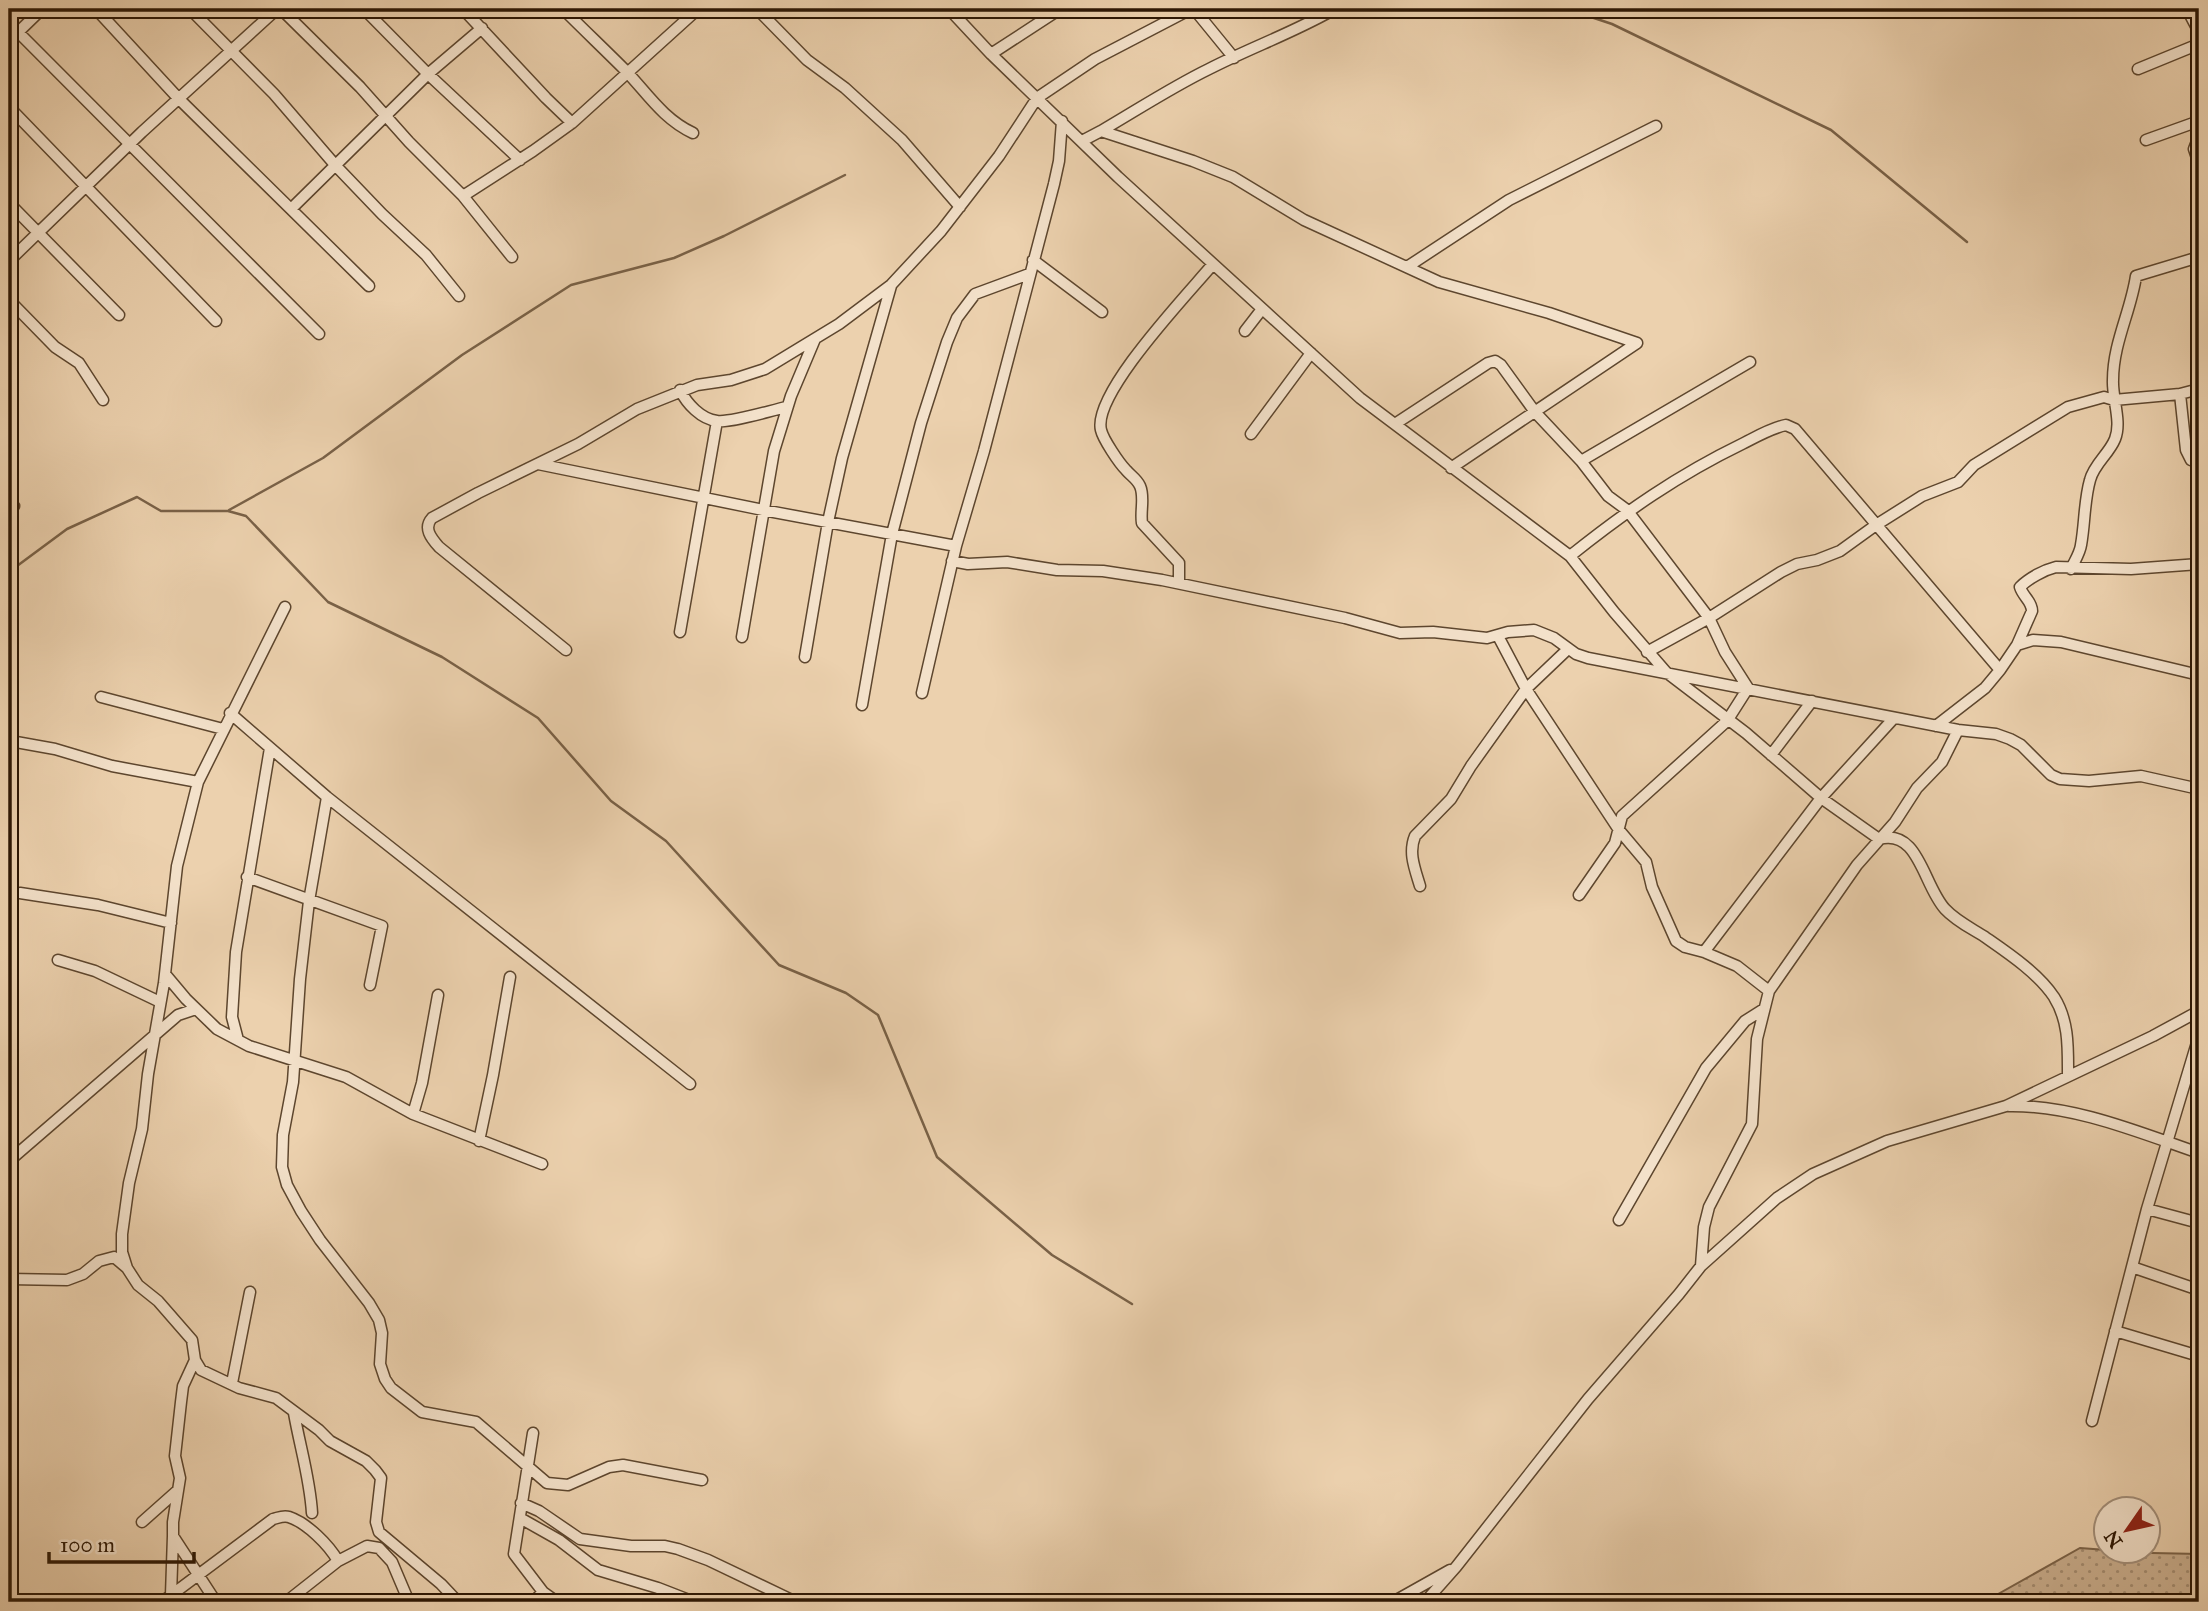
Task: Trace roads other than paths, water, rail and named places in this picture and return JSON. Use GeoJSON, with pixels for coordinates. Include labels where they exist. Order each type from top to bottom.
{"type":"FeatureCollection","features":[{"type":"Feature","properties":{"kind":"street"},"geometry":{"type":"LineString","coordinates":[[9,41],[41,9]]}},
{"type":"Feature","properties":{"kind":"street"},"geometry":{"type":"LineString","coordinates":[[96,9],[178,99],[369,286]]}},
{"type":"Feature","properties":{"kind":"street"},"geometry":{"type":"LineString","coordinates":[[190,9],[274,94],[382,214],[426,255],[459,296]]}},
{"type":"Feature","properties":{"kind":"street"},"geometry":{"type":"LineString","coordinates":[[9,261],[178,99],[279,9],[360,87],[463,196],[512,257]]}},
{"type":"Feature","properties":{"kind":"street"},"geometry":{"type":"LineString","coordinates":[[364,9],[428,74],[520,160]]}},
{"type":"Feature","properties":{"kind":"street"},"geometry":{"type":"LineString","coordinates":[[463,9],[545,98],[572,123]]}},
{"type":"Feature","properties":{"kind":"street"},"geometry":{"type":"LineString","coordinates":[[463,196],[572,123],[597,102],[626,71],[698,9]]}},
{"type":"Feature","properties":{"kind":"street"},"geometry":{"type":"LineString","coordinates":[[949,9],[991,54],[1082,141],[1360,398],[1570,556],[1647,652],[1667,672],[1821,798],[1879,839],[1891,836],[1908,844],[1931,891],[1945,909],[2014,959],[2052,994],[2064,1014],[2068,1075]]}},
{"type":"Feature","properties":{"kind":"street"},"geometry":{"type":"LineString","coordinates":[[991,54],[1060,9]]}},
{"type":"Feature","properties":{"kind":"street"},"geometry":{"type":"LineString","coordinates":[[566,650],[439,547],[432,540],[428,529],[432,518],[449,507],[578,444],[637,409],[680,390],[765,369],[815,339],[891,285],[960,207],[999,156],[1037,98],[1095,59],[1193,9],[1234,58]]}},
{"type":"Feature","properties":{"kind":"street"},"geometry":{"type":"LineString","coordinates":[[2187,9],[2199,32]]}},
{"type":"Feature","properties":{"kind":"street"},"geometry":{"type":"LineString","coordinates":[[762,10],[807,60],[853,95],[902,140],[960,207]]}},
{"type":"Feature","properties":{"kind":"street"},"geometry":{"type":"LineString","coordinates":[[565,11],[626,71],[665,115],[693,133]]}},
{"type":"Feature","properties":{"kind":"street"},"geometry":{"type":"LineString","coordinates":[[1082,141],[1210,68],[1299,29],[1331,11]]}},
{"type":"Feature","properties":{"kind":"street"},"geometry":{"type":"LineString","coordinates":[[9,23],[319,334]]}},
{"type":"Feature","properties":{"kind":"street"},"geometry":{"type":"LineString","coordinates":[[290,209],[428,74],[482,28]]}},
{"type":"Feature","properties":{"kind":"street"},"geometry":{"type":"LineString","coordinates":[[2138,69],[2199,44]]}},
{"type":"Feature","properties":{"kind":"street"},"geometry":{"type":"LineString","coordinates":[[9,107],[216,321]]}},
{"type":"Feature","properties":{"kind":"street"},"geometry":{"type":"LineString","coordinates":[[922,692],[952,561],[987,440],[1059,160],[1062,121]]}},
{"type":"Feature","properties":{"kind":"street"},"geometry":{"type":"LineString","coordinates":[[2146,140],[2199,121]]}},
{"type":"Feature","properties":{"kind":"street"},"geometry":{"type":"LineString","coordinates":[[1407,267],[1509,200],[1656,126]]}},
{"type":"Feature","properties":{"kind":"street"},"geometry":{"type":"LineString","coordinates":[[1101,131],[1233,177],[1304,220],[1439,282],[1549,313],[1637,343],[1451,468]]}},
{"type":"Feature","properties":{"kind":"street"},"geometry":{"type":"LineString","coordinates":[[2199,136],[2194,149],[2199,164]]}},
{"type":"Feature","properties":{"kind":"street"},"geometry":{"type":"LineString","coordinates":[[9,203],[119,315]]}},
{"type":"Feature","properties":{"kind":"street"},"geometry":{"type":"LineString","coordinates":[[2071,569],[2081,547],[2089,482],[2093,471],[2115,439],[2117,426],[2113,379],[2116,351],[2124,318],[2133,299],[2136,275],[2199,257]]}},
{"type":"Feature","properties":{"kind":"street"},"geometry":{"type":"LineString","coordinates":[[1033,260],[1102,312]]}},
{"type":"Feature","properties":{"kind":"street"},"geometry":{"type":"LineString","coordinates":[[1179,583],[1179,563],[1142,523],[1142,490],[1102,434],[1100,415],[1107,397],[1121,377],[1213,264]]}},
{"type":"Feature","properties":{"kind":"street"},"geometry":{"type":"LineString","coordinates":[[862,705],[892,534],[921,423],[947,342],[957,318],[975,294],[1029,274]]}},
{"type":"Feature","properties":{"kind":"street"},"geometry":{"type":"LineString","coordinates":[[806,657],[828,522],[842,458],[891,285]]}},
{"type":"Feature","properties":{"kind":"street"},"geometry":{"type":"LineString","coordinates":[[9,300],[55,347],[79,363],[103,400]]}},
{"type":"Feature","properties":{"kind":"street"},"geometry":{"type":"LineString","coordinates":[[1245,331],[1262,309]]}},
{"type":"Feature","properties":{"kind":"street"},"geometry":{"type":"LineString","coordinates":[[742,638],[774,452],[787,407],[815,339]]}},
{"type":"Feature","properties":{"kind":"street"},"geometry":{"type":"LineString","coordinates":[[1251,434],[1311,353]]}},
{"type":"Feature","properties":{"kind":"street"},"geometry":{"type":"LineString","coordinates":[[1395,424],[1470,373],[1495,361],[1501,365],[1535,412],[1581,461],[1608,496],[1627,510],[1709,618],[1725,652],[1748,688]]}},
{"type":"Feature","properties":{"kind":"street"},"geometry":{"type":"LineString","coordinates":[[1581,461],[1750,362]]}},
{"type":"Feature","properties":{"kind":"street"},"geometry":{"type":"LineString","coordinates":[[1647,652],[1709,618],[1781,572],[1797,564],[1840,551],[1922,496],[1958,482],[1974,465],[2068,407],[2104,397],[2114,400],[2180,394],[2199,388]]}},
{"type":"Feature","properties":{"kind":"street"},"geometry":{"type":"LineString","coordinates":[[680,390],[685,400],[699,413],[717,421],[787,407]]}},
{"type":"Feature","properties":{"kind":"street"},"geometry":{"type":"LineString","coordinates":[[2180,394],[2186,450],[2191,460],[2199,463]]}},
{"type":"Feature","properties":{"kind":"street"},"geometry":{"type":"LineString","coordinates":[[680,632],[717,421]]}},
{"type":"Feature","properties":{"kind":"street"},"geometry":{"type":"LineString","coordinates":[[1570,556],[1627,510],[1661,488],[1706,462],[1786,425],[1795,429],[2000,670]]}},
{"type":"Feature","properties":{"kind":"street"},"geometry":{"type":"LineString","coordinates":[[538,464],[705,499],[956,546]]}},
{"type":"Feature","properties":{"kind":"street"},"geometry":{"type":"LineString","coordinates":[[2081,547],[2097,568]]}},
{"type":"Feature","properties":{"kind":"street"},"geometry":{"type":"LineString","coordinates":[[952,561],[968,564],[1007,562],[1057,570],[1103,571],[1179,583],[1345,618],[1400,633],[1433,632],[1487,638],[1508,632],[1534,630],[1554,638],[1568,649],[1588,658],[1936,726],[1996,734],[2021,745],[2052,775],[2060,779],[2089,781],[2141,776],[2199,789]]}},
{"type":"Feature","properties":{"kind":"street"},"geometry":{"type":"LineString","coordinates":[[1936,726],[1985,688],[2000,670],[2017,645],[2032,611],[2032,606],[2020,587],[2048,569],[2131,569],[2199,564]]}},
{"type":"Feature","properties":{"kind":"street"},"geometry":{"type":"LineString","coordinates":[[285,607],[198,782],[177,866],[165,974],[142,1129],[122,1234],[122,1252],[127,1268],[138,1285],[158,1301],[192,1340],[195,1360],[201,1370],[256,1394],[276,1398],[330,1441],[366,1461],[375,1470],[381,1478],[376,1522],[379,1532],[441,1584],[458,1602]]}},
{"type":"Feature","properties":{"kind":"street"},"geometry":{"type":"LineString","coordinates":[[1498,636],[1526,689],[1619,830],[1646,862],[1652,887],[1676,941],[1685,947],[1737,966],[1769,991]]}},
{"type":"Feature","properties":{"kind":"street"},"geometry":{"type":"LineString","coordinates":[[2017,645],[2033,640],[2053,641],[2199,675]]}},
{"type":"Feature","properties":{"kind":"street"},"geometry":{"type":"LineString","coordinates":[[1420,886],[1411,854],[1415,836],[1451,799],[1526,689],[1568,649]]}},
{"type":"Feature","properties":{"kind":"street"},"geometry":{"type":"LineString","coordinates":[[1579,895],[1615,843],[1622,816],[1626,811],[1727,721],[1748,688]]}},
{"type":"Feature","properties":{"kind":"street"},"geometry":{"type":"LineString","coordinates":[[101,697],[223,729]]}},
{"type":"Feature","properties":{"kind":"street"},"geometry":{"type":"LineString","coordinates":[[1771,755],[1812,701]]}},
{"type":"Feature","properties":{"kind":"street"},"geometry":{"type":"LineString","coordinates":[[230,713],[327,797],[690,1084]]}},
{"type":"Feature","properties":{"kind":"street"},"geometry":{"type":"LineString","coordinates":[[1704,952],[1821,798],[1894,718]]}},
{"type":"Feature","properties":{"kind":"street"},"geometry":{"type":"LineString","coordinates":[[1700,1266],[1709,1207],[1752,1124],[1754,1065],[1769,991],[1810,934],[1822,912],[1895,822],[1917,788],[1942,762],[1958,730]]}},
{"type":"Feature","properties":{"kind":"street"},"geometry":{"type":"LineString","coordinates":[[16,743],[55,749],[112,766],[198,782]]}},
{"type":"Feature","properties":{"kind":"street"},"geometry":{"type":"LineString","coordinates":[[238,1040],[232,1017],[236,952],[270,748]]}},
{"type":"Feature","properties":{"kind":"street"},"geometry":{"type":"LineString","coordinates":[[327,797],[299,979],[293,1082],[283,1135],[282,1167],[287,1185],[320,1240],[363,1294],[379,1320],[382,1333],[380,1364],[385,1379],[391,1388],[422,1412],[475,1422],[547,1483],[561,1486],[581,1481],[609,1467],[624,1465],[702,1480]]}},
{"type":"Feature","properties":{"kind":"street"},"geometry":{"type":"LineString","coordinates":[[247,877],[382,926],[370,985]]}},
{"type":"Feature","properties":{"kind":"street"},"geometry":{"type":"LineString","coordinates":[[20,893],[98,905],[171,923]]}},
{"type":"Feature","properties":{"kind":"street"},"geometry":{"type":"LineString","coordinates":[[58,960],[95,971],[160,1002]]}},
{"type":"Feature","properties":{"kind":"street"},"geometry":{"type":"LineString","coordinates":[[165,974],[216,1029],[238,1040],[346,1077],[413,1114],[542,1164]]}},
{"type":"Feature","properties":{"kind":"street"},"geometry":{"type":"LineString","coordinates":[[479,1141],[510,977]]}},
{"type":"Feature","properties":{"kind":"street"},"geometry":{"type":"LineString","coordinates":[[413,1114],[422,1083],[438,995]]}},
{"type":"Feature","properties":{"kind":"street"},"geometry":{"type":"LineString","coordinates":[[9,1161],[178,1015],[196,1009]]}},
{"type":"Feature","properties":{"kind":"street"},"geometry":{"type":"LineString","coordinates":[[1619,1220],[1706,1068],[1745,1021],[1764,1009]]}},
{"type":"Feature","properties":{"kind":"street"},"geometry":{"type":"LineString","coordinates":[[1425,1602],[1456,1567],[1588,1399],[1700,1266],[1777,1198],[1813,1174],[1887,1141],[2006,1106],[2153,1036],[2199,1011]]}},
{"type":"Feature","properties":{"kind":"street"},"geometry":{"type":"LineString","coordinates":[[2092,1421],[2147,1209],[2199,1036]]}},
{"type":"Feature","properties":{"kind":"street"},"geometry":{"type":"LineString","coordinates":[[2186,1074],[2199,1078]]}},
{"type":"Feature","properties":{"kind":"street"},"geometry":{"type":"LineString","coordinates":[[2006,1106],[2052,1109],[2095,1119],[2199,1153]]}},
{"type":"Feature","properties":{"kind":"street"},"geometry":{"type":"LineString","coordinates":[[2147,1209],[2199,1223]]}},
{"type":"Feature","properties":{"kind":"street"},"geometry":{"type":"LineString","coordinates":[[9,1279],[68,1280],[83,1274],[99,1261],[114,1257],[127,1268]]}},
{"type":"Feature","properties":{"kind":"street"},"geometry":{"type":"LineString","coordinates":[[2132,1267],[2199,1290]]}},
{"type":"Feature","properties":{"kind":"street"},"geometry":{"type":"LineString","coordinates":[[232,1383],[250,1292]]}},
{"type":"Feature","properties":{"kind":"street"},"geometry":{"type":"LineString","coordinates":[[2115,1331],[2199,1356]]}},
{"type":"Feature","properties":{"kind":"street"},"geometry":{"type":"LineString","coordinates":[[167,1599],[180,1478],[175,1456],[181,1402],[183,1386],[195,1360]]}},
{"type":"Feature","properties":{"kind":"street"},"geometry":{"type":"LineString","coordinates":[[294,1413],[311,1489],[312,1513]]}},
{"type":"Feature","properties":{"kind":"street"},"geometry":{"type":"LineString","coordinates":[[533,1433],[514,1554],[543,1592],[557,1602]]}},
{"type":"Feature","properties":{"kind":"street"},"geometry":{"type":"LineString","coordinates":[[142,1522],[178,1490]]}},
{"type":"Feature","properties":{"kind":"street"},"geometry":{"type":"LineString","coordinates":[[521,1503],[535,1509],[580,1539],[678,1549],[708,1560],[796,1602]]}},
{"type":"Feature","properties":{"kind":"street"},"geometry":{"type":"LineString","coordinates":[[167,1599],[273,1520],[284,1516],[300,1522],[319,1537],[338,1562]]}},
{"type":"Feature","properties":{"kind":"street"},"geometry":{"type":"LineString","coordinates":[[520,1518],[559,1540],[597,1570],[694,1602]]}},
{"type":"Feature","properties":{"kind":"street"},"geometry":{"type":"LineString","coordinates":[[173,1536],[216,1602]]}},
{"type":"Feature","properties":{"kind":"street"},"geometry":{"type":"LineString","coordinates":[[286,1602],[338,1562],[367,1546],[379,1548],[392,1562],[401,1589],[409,1602]]}},
{"type":"Feature","properties":{"kind":"street"},"geometry":{"type":"LineString","coordinates":[[1393,1602],[1456,1567]]}},
{"type":"Feature","properties":{"kind":"street"},"geometry":{"type":"LineString","coordinates":[[533,1602],[543,1592]]}},
{"type":"Feature","properties":{"kind":"waterway"},"geometry":{"type":"LineString","coordinates":[[1567,9],[1612,24],[1831,130],[1967,242]]}},
{"type":"Feature","properties":{"kind":"waterway"},"geometry":{"type":"LineString","coordinates":[[229,510],[323,458],[462,355],[571,285],[674,258],[845,175]]}},
{"type":"Feature","properties":{"kind":"waterway"},"geometry":{"type":"LineString","coordinates":[[9,568],[17,566],[67,529],[137,497],[161,511],[228,511],[246,516],[328,602],[442,657],[538,718],[611,801],[666,841],[779,965],[846,993],[878,1015],[937,1157],[1052,1255],[1132,1304]]}}]}
